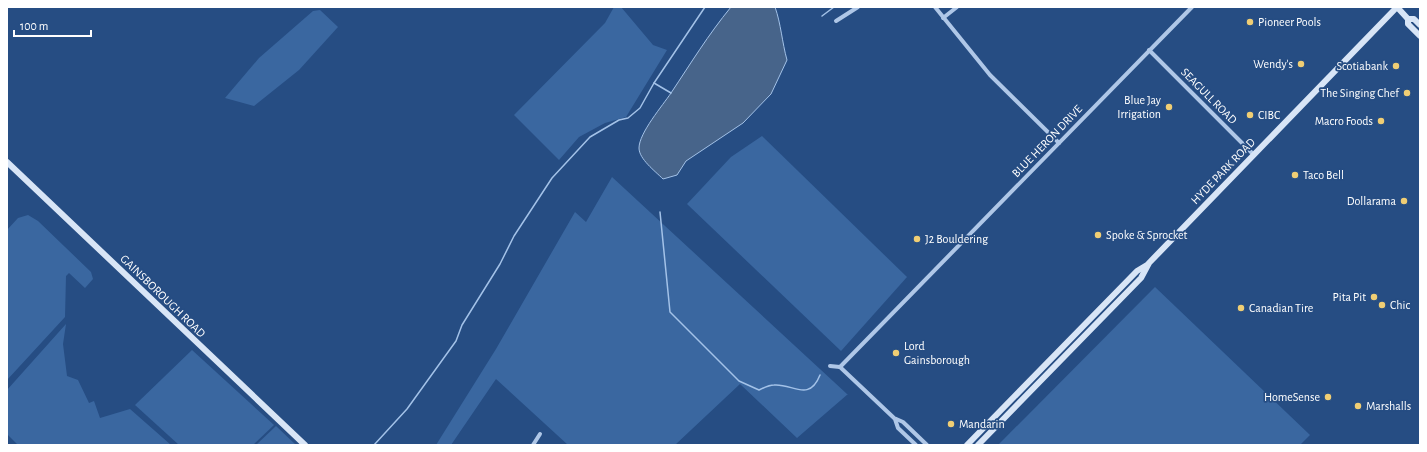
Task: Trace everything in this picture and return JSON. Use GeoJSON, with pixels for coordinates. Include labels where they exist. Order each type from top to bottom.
{"type":"FeatureCollection","features":[{"type":"Feature","properties":{"kind":"main road"},"geometry":{"type":"LineString","coordinates":[[1397,7],[1408,18],[1414,19],[1420,25]]}},
{"type":"Feature","properties":{"kind":"main road","name":"HYDE PARK ROAD"},"geometry":{"type":"LineString","coordinates":[[967,445],[1137,271],[1148,264],[1397,7]]}},
{"type":"Feature","properties":{"kind":"main road"},"geometry":{"type":"LineString","coordinates":[[1408,18],[1408,24],[1420,36]]}},
{"type":"Feature","properties":{"kind":"main road","name":"GAINSBOROUGH ROAD"},"geometry":{"type":"LineString","coordinates":[[7,162],[305,445]]}},
{"type":"Feature","properties":{"kind":"main road","name":"HYDE PARK ROAD"},"geometry":{"type":"LineString","coordinates":[[978,445],[1141,278],[1148,264]]}},
{"type":"Feature","properties":{"kind":"street"},"geometry":{"type":"LineString","coordinates":[[836,21],[858,7]]}},
{"type":"Feature","properties":{"kind":"street"},"geometry":{"type":"LineString","coordinates":[[935,7],[990,75],[1059,143]]}},
{"type":"Feature","properties":{"kind":"street"},"geometry":{"type":"LineString","coordinates":[[943,18],[957,7]]}},
{"type":"Feature","properties":{"kind":"street","name":"BLUE HERON DRIVE"},"geometry":{"type":"LineString","coordinates":[[840,367],[1192,7]]}},
{"type":"Feature","properties":{"kind":"street","name":"SEAGULL ROAD"},"geometry":{"type":"LineString","coordinates":[[1149,50],[1254,155]]}},
{"type":"Feature","properties":{"kind":"street"},"geometry":{"type":"LineString","coordinates":[[830,366],[840,367],[894,418],[903,422],[926,445]]}},
{"type":"Feature","properties":{"kind":"street"},"geometry":{"type":"LineString","coordinates":[[894,418],[898,428],[916,445]]}},
{"type":"Feature","properties":{"kind":"street"},"geometry":{"type":"LineString","coordinates":[[533,445],[540,434]]}},
{"type":"Feature","properties":{"kind":"shaded area"},"geometry":{"type":"Polygon","coordinates":[[[614,7],[621,7],[653,45],[667,50],[626,117],[605,123],[579,137],[559,160],[514,115],[605,23],[614,7]]]}},
{"type":"Feature","properties":{"kind":"shaded area"},"geometry":{"type":"Polygon","coordinates":[[[731,7],[775,7],[787,60],[771,94],[743,123],[686,161],[677,175],[663,179],[648,165],[642,156],[639,148],[640,142],[652,119],[731,7]]]}},
{"type":"Feature","properties":{"kind":"shaded area"},"geometry":{"type":"Polygon","coordinates":[[[320,10],[338,27],[299,70],[254,106],[225,98],[259,58],[313,11],[320,10]]]}},
{"type":"Feature","properties":{"kind":"shaded area"},"geometry":{"type":"Polygon","coordinates":[[[762,136],[907,277],[841,351],[687,204],[731,157],[762,136]]]}},
{"type":"Feature","properties":{"kind":"shaded area"},"geometry":{"type":"Polygon","coordinates":[[[612,177],[848,394],[797,438],[740,384],[675,445],[568,445],[496,379],[451,445],[436,445],[496,349],[575,212],[586,222],[612,177]]]}},
{"type":"Feature","properties":{"kind":"shaded area"},"geometry":{"type":"Polygon","coordinates":[[[28,215],[38,221],[91,272],[93,279],[85,288],[69,273],[66,276],[65,317],[7,380],[7,230],[18,218],[28,215]]]}},
{"type":"Feature","properties":{"kind":"shaded area"},"geometry":{"type":"Polygon","coordinates":[[[1155,287],[1310,435],[1300,445],[998,445],[1155,287]]]}},
{"type":"Feature","properties":{"kind":"shaded area"},"geometry":{"type":"Polygon","coordinates":[[[66,324],[63,344],[67,376],[78,380],[89,403],[94,401],[100,418],[130,409],[171,445],[18,445],[7,434],[7,390],[66,324]]]}},
{"type":"Feature","properties":{"kind":"shaded area"},"geometry":{"type":"Polygon","coordinates":[[[192,350],[274,425],[253,445],[179,445],[135,405],[192,350]]]}},
{"type":"Feature","properties":{"kind":"shaded area"},"geometry":{"type":"Polygon","coordinates":[[[276,426],[296,445],[256,445],[276,426]]]}},
{"type":"Feature","properties":{"kind":"waterway"},"geometry":{"type":"LineString","coordinates":[[374,445],[407,409],[456,341],[462,325],[500,264],[514,236],[552,178],[590,137],[619,120],[628,118],[640,108],[654,83],[705,7]]}},
{"type":"Feature","properties":{"kind":"waterway"},"geometry":{"type":"LineString","coordinates":[[822,16],[834,7]]}},
{"type":"Feature","properties":{"kind":"waterway"},"geometry":{"type":"LineString","coordinates":[[654,83],[671,93]]}},
{"type":"Feature","properties":{"kind":"waterway"},"geometry":{"type":"LineString","coordinates":[[660,212],[670,312],[739,381],[759,390],[774,385],[805,390],[811,388],[816,383],[820,375]]}},
{"type":"Feature","properties":{"kind":"place","name":"Pioneer Pools"},"geometry":{"type":"Point","coordinates":[1250,22]}},
{"type":"Feature","properties":{"kind":"place","name":"Wendy's"},"geometry":{"type":"Point","coordinates":[1301,64]}},
{"type":"Feature","properties":{"kind":"place","name":"Scotiabank"},"geometry":{"type":"Point","coordinates":[1396,66]}},
{"type":"Feature","properties":{"kind":"place","name":"The Singing Chef"},"geometry":{"type":"Point","coordinates":[1407,93]}},
{"type":"Feature","properties":{"kind":"place","name":"Blue Jay Irrigation"},"geometry":{"type":"Point","coordinates":[1169,107]}},
{"type":"Feature","properties":{"kind":"place","name":"CIBC"},"geometry":{"type":"Point","coordinates":[1250,115]}},
{"type":"Feature","properties":{"kind":"place","name":"Macro Foods"},"geometry":{"type":"Point","coordinates":[1381,121]}},
{"type":"Feature","properties":{"kind":"place","name":"Taco Bell"},"geometry":{"type":"Point","coordinates":[1295,175]}},
{"type":"Feature","properties":{"kind":"place","name":"Dollarama"},"geometry":{"type":"Point","coordinates":[1404,201]}},
{"type":"Feature","properties":{"kind":"place","name":"Spoke & Sprocket"},"geometry":{"type":"Point","coordinates":[1098,235]}},
{"type":"Feature","properties":{"kind":"place","name":"J2 Bouldering"},"geometry":{"type":"Point","coordinates":[917,239]}},
{"type":"Feature","properties":{"kind":"place","name":"Pita Pit"},"geometry":{"type":"Point","coordinates":[1374,297]}},
{"type":"Feature","properties":{"kind":"place","name":"Chic"},"geometry":{"type":"Point","coordinates":[1382,305]}},
{"type":"Feature","properties":{"kind":"place","name":"Canadian Tire"},"geometry":{"type":"Point","coordinates":[1241,308]}},
{"type":"Feature","properties":{"kind":"place","name":"Lord Gainsborough"},"geometry":{"type":"Point","coordinates":[896,353]}},
{"type":"Feature","properties":{"kind":"place","name":"HomeSense"},"geometry":{"type":"Point","coordinates":[1328,397]}},
{"type":"Feature","properties":{"kind":"place","name":"Marshalls"},"geometry":{"type":"Point","coordinates":[1358,406]}},
{"type":"Feature","properties":{"kind":"place","name":"Mandarin"},"geometry":{"type":"Point","coordinates":[951,424]}}]}
